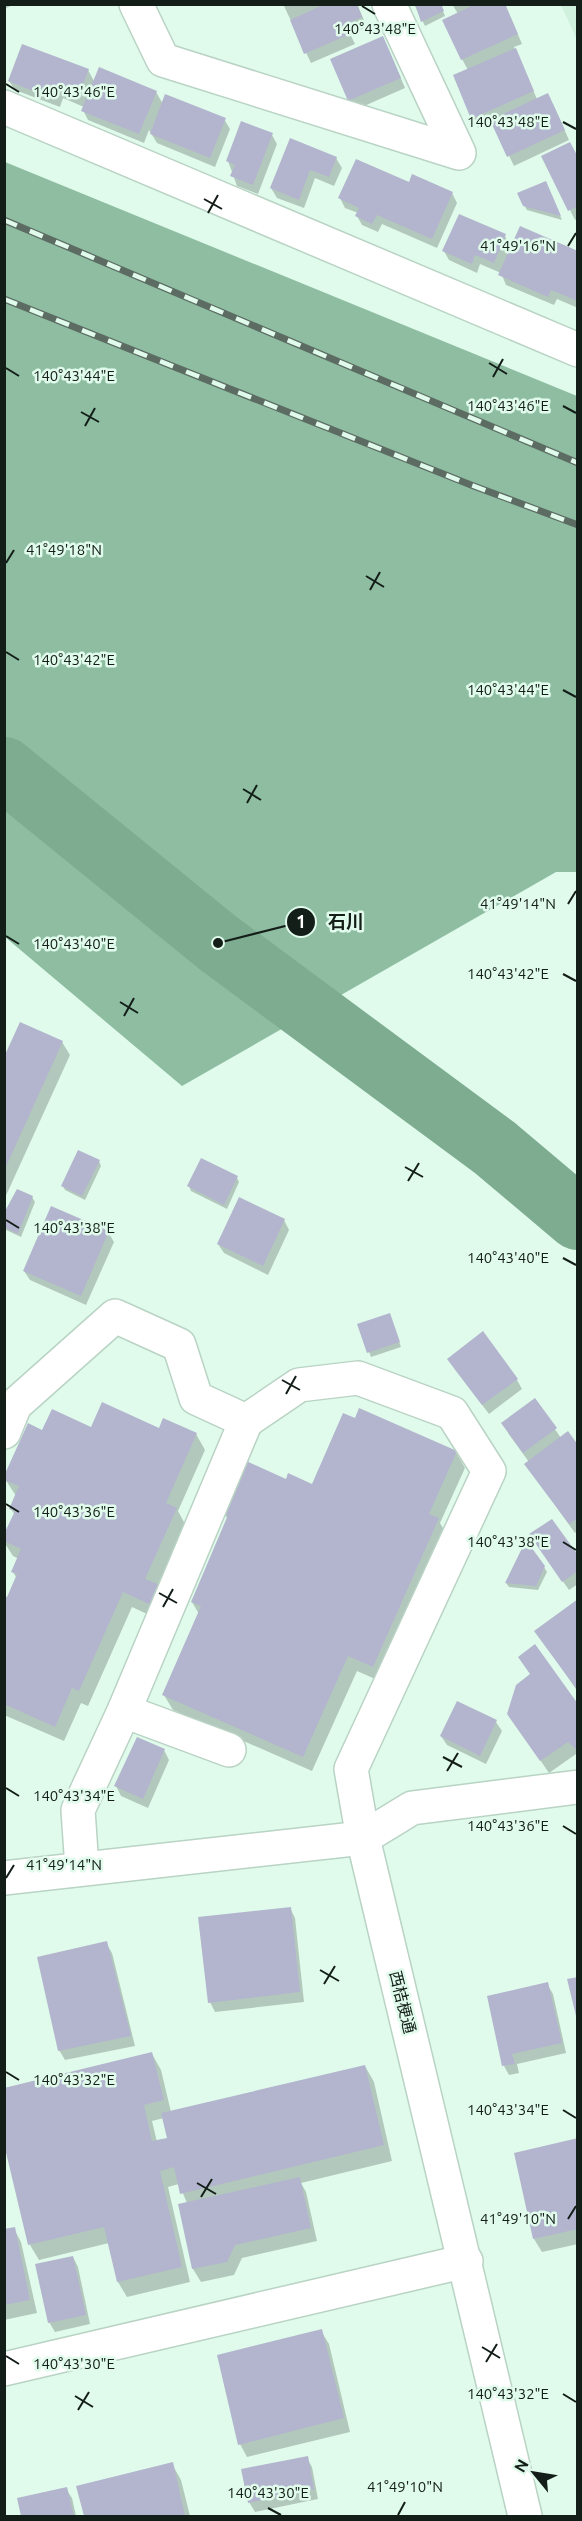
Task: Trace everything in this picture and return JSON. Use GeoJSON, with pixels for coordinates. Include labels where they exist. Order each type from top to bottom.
{"type":"FeatureCollection","features":[{"type":"Feature","properties":{"kind":"street"},"geometry":{"type":"LineString","coordinates":[[136,4],[162,60],[459,153],[389,4]]}},
{"type":"Feature","properties":{"kind":"street"},"geometry":{"type":"LineString","coordinates":[[4,107],[578,350]]}},
{"type":"Feature","properties":{"kind":"street"},"geometry":{"type":"LineString","coordinates":[[4,1432],[15,1406],[115,1317],[179,1345],[196,1398],[246,1421],[124,1711],[78,1810],[82,1868]]}},
{"type":"Feature","properties":{"kind":"street","name":"西桔梗通"},"geometry":{"type":"LineString","coordinates":[[246,1421],[299,1385],[358,1378],[452,1413],[489,1471],[351,1769],[363,1838],[525,2517]]}},
{"type":"Feature","properties":{"kind":"street"},"geometry":{"type":"LineString","coordinates":[[124,1711],[229,1750]]}},
{"type":"Feature","properties":{"kind":"street"},"geometry":{"type":"LineString","coordinates":[[4,1878],[363,1838],[412,1808],[578,1787]]}},
{"type":"Feature","properties":{"kind":"street"},"geometry":{"type":"LineString","coordinates":[[4,2369],[466,2262]]}},
{"type":"Feature","properties":{"kind":"shaded area"},"geometry":{"type":"Polygon","coordinates":[[[561,5],[577,5],[577,40],[561,5]]]}},
{"type":"Feature","properties":{"kind":"shaded area"},"geometry":{"type":"Polygon","coordinates":[[[5,162],[577,396],[577,872],[556,872],[182,1086],[5,937],[5,162]]]}},
{"type":"Feature","properties":{"kind":"building"},"geometry":{"type":"Polygon","coordinates":[[[325,4],[357,4],[362,17],[346,24],[350,34],[304,54],[290,20],[325,4]]]}},
{"type":"Feature","properties":{"kind":"building"},"geometry":{"type":"Polygon","coordinates":[[[415,4],[441,4],[444,11],[421,22],[415,4]]]}},
{"type":"Feature","properties":{"kind":"building"},"geometry":{"type":"Polygon","coordinates":[[[476,4],[505,4],[518,34],[461,60],[442,20],[476,4]]]}},
{"type":"Feature","properties":{"kind":"building"},"geometry":{"type":"Polygon","coordinates":[[[383,36],[401,78],[348,101],[330,59],[383,36]]]}},
{"type":"Feature","properties":{"kind":"building"},"geometry":{"type":"Polygon","coordinates":[[[22,44],[89,69],[78,97],[57,90],[54,99],[8,81],[22,44]]]}},
{"type":"Feature","properties":{"kind":"building"},"geometry":{"type":"Polygon","coordinates":[[[516,48],[534,91],[471,119],[453,75],[516,48]]]}},
{"type":"Feature","properties":{"kind":"building"},"geometry":{"type":"Polygon","coordinates":[[[99,67],[157,91],[139,134],[81,111],[99,67]]]}},
{"type":"Feature","properties":{"kind":"building"},"geometry":{"type":"Polygon","coordinates":[[[548,93],[565,130],[507,157],[490,120],[548,93]]]}},
{"type":"Feature","properties":{"kind":"building"},"geometry":{"type":"Polygon","coordinates":[[[165,94],[226,118],[210,158],[150,134],[165,94]]]}},
{"type":"Feature","properties":{"kind":"building"},"geometry":{"type":"Polygon","coordinates":[[[241,121],[273,133],[253,185],[230,176],[235,165],[226,161],[241,121]]]}},
{"type":"Feature","properties":{"kind":"building"},"geometry":{"type":"Polygon","coordinates":[[[290,138],[337,157],[329,177],[310,170],[299,200],[270,188],[290,138]]]}},
{"type":"Feature","properties":{"kind":"building"},"geometry":{"type":"Polygon","coordinates":[[[570,142],[578,157],[578,206],[568,211],[541,156],[570,142]]]}},
{"type":"Feature","properties":{"kind":"building"},"geometry":{"type":"Polygon","coordinates":[[[356,159],[409,182],[412,174],[453,192],[432,239],[377,215],[372,224],[355,216],[359,208],[338,198],[356,159]]]}},
{"type":"Feature","properties":{"kind":"building"},"geometry":{"type":"Polygon","coordinates":[[[546,181],[561,216],[523,206],[517,193],[546,181]]]}},
{"type":"Feature","properties":{"kind":"building"},"geometry":{"type":"Polygon","coordinates":[[[459,214],[506,234],[494,263],[475,255],[472,264],[442,251],[459,214]]]}},
{"type":"Feature","properties":{"kind":"building"},"geometry":{"type":"Polygon","coordinates":[[[520,226],[578,251],[578,301],[551,290],[548,297],[498,275],[520,226]]]}},
{"type":"Feature","properties":{"kind":"building"},"geometry":{"type":"Polygon","coordinates":[[[20,1022],[63,1041],[4,1171],[4,1057],[20,1022]]]}},
{"type":"Feature","properties":{"kind":"building"},"geometry":{"type":"Polygon","coordinates":[[[78,1150],[100,1160],[82,1196],[61,1186],[78,1150]]]}},
{"type":"Feature","properties":{"kind":"building"},"geometry":{"type":"Polygon","coordinates":[[[201,1158],[238,1176],[224,1205],[187,1186],[201,1158]]]}},
{"type":"Feature","properties":{"kind":"building"},"geometry":{"type":"Polygon","coordinates":[[[17,1189],[33,1196],[18,1234],[4,1227],[4,1213],[17,1189]]]}},
{"type":"Feature","properties":{"kind":"building"},"geometry":{"type":"Polygon","coordinates":[[[239,1197],[285,1219],[263,1266],[217,1244],[239,1197]]]}},
{"type":"Feature","properties":{"kind":"building"},"geometry":{"type":"Polygon","coordinates":[[[51,1206],[109,1231],[81,1296],[23,1271],[51,1206]]]}},
{"type":"Feature","properties":{"kind":"building"},"geometry":{"type":"Polygon","coordinates":[[[390,1313],[400,1342],[367,1353],[357,1324],[390,1313]]]}},
{"type":"Feature","properties":{"kind":"building"},"geometry":{"type":"Polygon","coordinates":[[[483,1331],[518,1379],[482,1405],[447,1359],[483,1331]]]}},
{"type":"Feature","properties":{"kind":"building"},"geometry":{"type":"Polygon","coordinates":[[[535,1398],[557,1428],[523,1453],[501,1423],[535,1398]]]}},
{"type":"Feature","properties":{"kind":"building"},"geometry":{"type":"Polygon","coordinates":[[[102,1402],[159,1428],[163,1418],[197,1433],[166,1503],[177,1508],[145,1579],[160,1585],[151,1605],[123,1592],[79,1691],[72,1688],[55,1727],[4,1704],[4,1596],[7,1597],[17,1574],[11,1572],[21,1549],[4,1541],[4,1534],[15,1511],[9,1509],[19,1486],[4,1480],[4,1476],[28,1423],[42,1430],[52,1409],[91,1427],[102,1402]]]}},
{"type":"Feature","properties":{"kind":"building"},"geometry":{"type":"Polygon","coordinates":[[[359,1408],[457,1451],[429,1514],[439,1518],[373,1667],[348,1656],[303,1757],[162,1695],[201,1606],[191,1602],[228,1515],[221,1512],[244,1460],[286,1479],[288,1473],[312,1484],[343,1413],[355,1418],[359,1408]]]}},
{"type":"Feature","properties":{"kind":"building"},"geometry":{"type":"Polygon","coordinates":[[[568,1431],[578,1445],[578,1518],[569,1524],[524,1464],[568,1431]]]}},
{"type":"Feature","properties":{"kind":"building"},"geometry":{"type":"Polygon","coordinates":[[[552,1519],[578,1555],[578,1571],[562,1582],[529,1534],[552,1519]]]}},
{"type":"Feature","properties":{"kind":"building"},"geometry":{"type":"Polygon","coordinates":[[[526,1540],[545,1566],[536,1586],[505,1583],[526,1540]]]}},
{"type":"Feature","properties":{"kind":"building"},"geometry":{"type":"Polygon","coordinates":[[[578,1599],[578,1691],[534,1631],[578,1599]]]}},
{"type":"Feature","properties":{"kind":"building"},"geometry":{"type":"Polygon","coordinates":[[[535,1644],[578,1704],[578,1751],[568,1742],[540,1761],[507,1714],[516,1685],[530,1674],[518,1657],[535,1644]]]}},
{"type":"Feature","properties":{"kind":"building"},"geometry":{"type":"Polygon","coordinates":[[[457,1701],[497,1720],[480,1756],[440,1736],[457,1701]]]}},
{"type":"Feature","properties":{"kind":"building"},"geometry":{"type":"Polygon","coordinates":[[[137,1737],[165,1749],[143,1799],[114,1786],[137,1737]]]}},
{"type":"Feature","properties":{"kind":"building"},"geometry":{"type":"Polygon","coordinates":[[[291,1907],[300,1992],[208,2003],[198,1917],[291,1907]]]}},
{"type":"Feature","properties":{"kind":"building"},"geometry":{"type":"Polygon","coordinates":[[[107,1941],[131,2036],[58,2051],[37,1957],[107,1941]]]}},
{"type":"Feature","properties":{"kind":"building"},"geometry":{"type":"Polygon","coordinates":[[[578,1977],[578,2019],[577,2020],[567,1979],[578,1977]]]}},
{"type":"Feature","properties":{"kind":"building"},"geometry":{"type":"Polygon","coordinates":[[[548,1982],[562,2043],[512,2054],[515,2064],[502,2066],[487,1996],[548,1982]]]}},
{"type":"Feature","properties":{"kind":"building"},"geometry":{"type":"Polygon","coordinates":[[[152,2052],[164,2100],[144,2105],[152,2141],[167,2138],[161,2113],[365,2065],[384,2145],[180,2194],[174,2167],[160,2171],[182,2267],[117,2282],[104,2227],[28,2245],[4,2144],[4,2088],[152,2052]]]}},
{"type":"Feature","properties":{"kind":"building"},"geometry":{"type":"Polygon","coordinates":[[[578,2138],[578,2229],[533,2239],[514,2153],[578,2138]]]}},
{"type":"Feature","properties":{"kind":"building"},"geometry":{"type":"Polygon","coordinates":[[[300,2177],[311,2228],[235,2245],[227,2262],[192,2269],[178,2204],[300,2177]]]}},
{"type":"Feature","properties":{"kind":"building"},"geometry":{"type":"Polygon","coordinates":[[[15,2227],[30,2300],[4,2305],[4,2229],[15,2227]]]}},
{"type":"Feature","properties":{"kind":"building"},"geometry":{"type":"Polygon","coordinates":[[[73,2256],[86,2315],[48,2323],[35,2264],[73,2256]]]}},
{"type":"Feature","properties":{"kind":"building"},"geometry":{"type":"Polygon","coordinates":[[[322,2329],[344,2418],[238,2445],[217,2355],[322,2329]]]}},
{"type":"Feature","properties":{"kind":"building"},"geometry":{"type":"Polygon","coordinates":[[[308,2456],[314,2489],[248,2503],[241,2469],[308,2456]]]}},
{"type":"Feature","properties":{"kind":"building"},"geometry":{"type":"Polygon","coordinates":[[[173,2462],[185,2516],[84,2516],[76,2486],[173,2462]]]}},
{"type":"Feature","properties":{"kind":"building"},"geometry":{"type":"Polygon","coordinates":[[[67,2487],[74,2516],[21,2516],[17,2498],[67,2487]]]}},
{"type":"Feature","properties":{"kind":"waterway"},"geometry":{"type":"LineString","coordinates":[[4,769],[218,943],[495,1148],[578,1218]]}},
{"type":"Feature","properties":{"kind":"railway"},"geometry":{"type":"LineString","coordinates":[[4,220],[578,463]]}},
{"type":"Feature","properties":{"kind":"railway"},"geometry":{"type":"LineString","coordinates":[[4,299],[471,485],[578,525]]}},
{"type":"Feature","properties":{"kind":"place","name":"石川"},"geometry":{"type":"Point","coordinates":[218,943]}}]}
